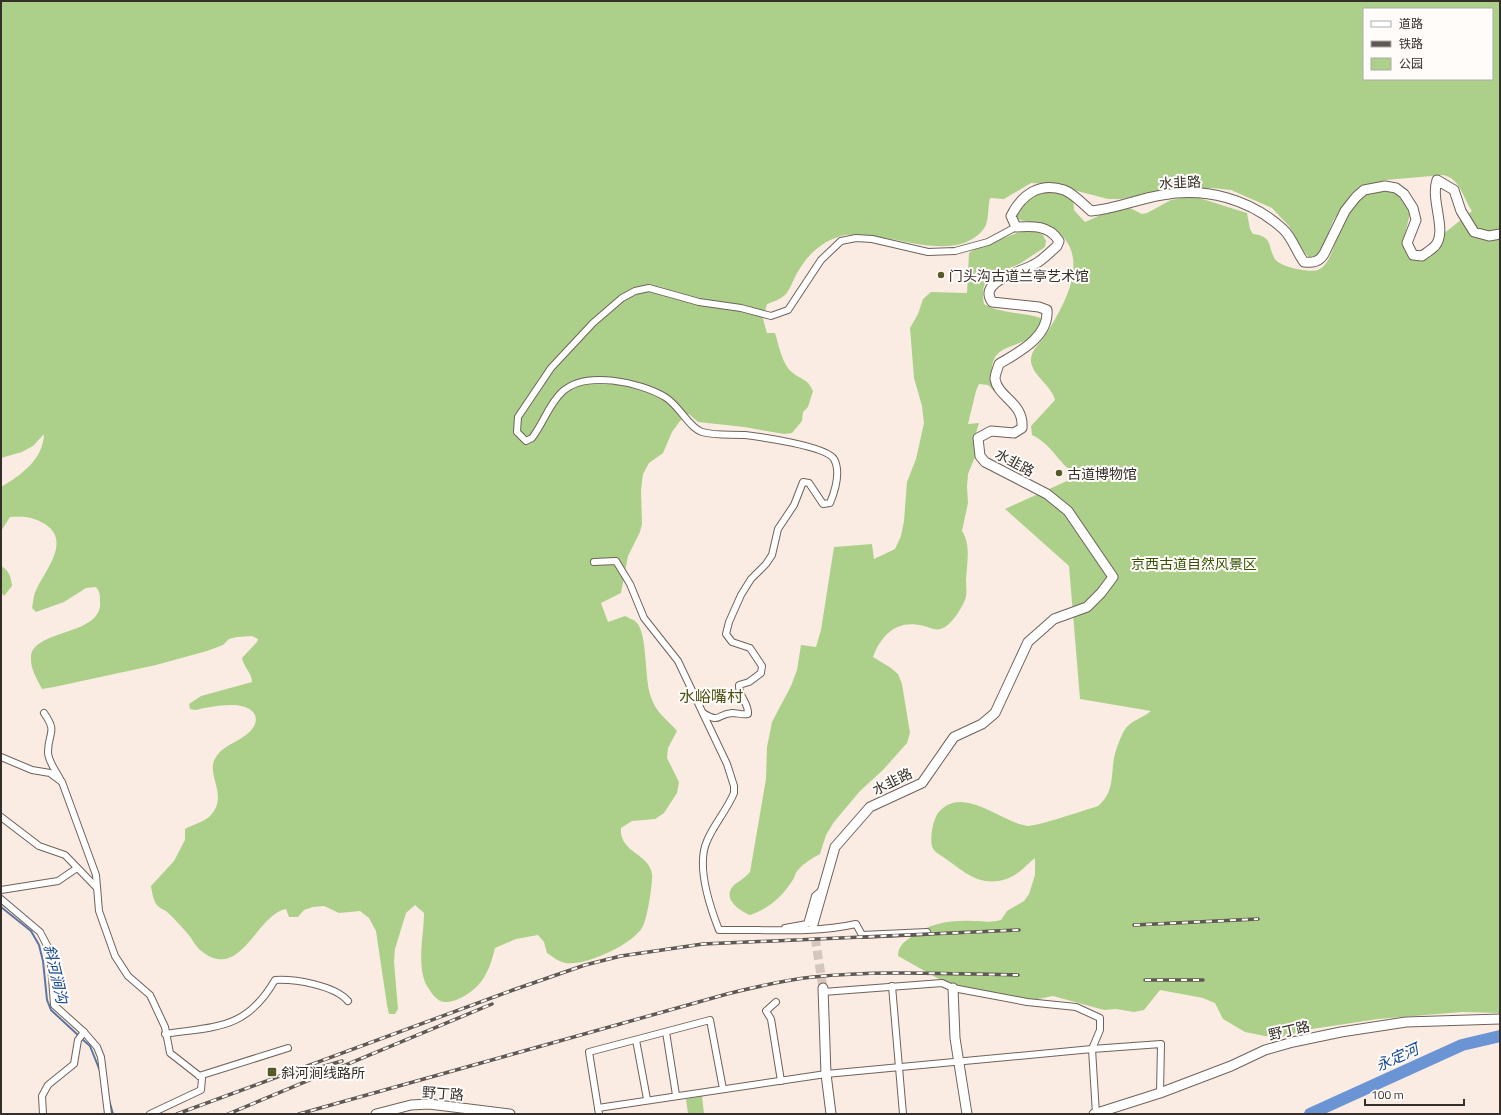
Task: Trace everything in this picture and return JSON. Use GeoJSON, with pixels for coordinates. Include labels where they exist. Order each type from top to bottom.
{"type":"FeatureCollection","features":[{"type":"Feature","properties":{"kind":"street","name":"水韭路"},"geometry":{"type":"LineString","coordinates":[[813,924],[835,847],[870,807],[922,783],[954,737],[982,724],[995,714],[1028,642],[1054,620],[1087,607],[1101,593],[1113,577],[1068,511],[1047,494],[985,462],[980,456],[978,438],[991,431],[1014,433],[1022,428],[1023,419],[1018,409],[999,388],[995,379],[999,364],[1025,348],[1037,337],[1048,320],[1046,310],[1038,307],[992,302],[988,296],[988,290],[994,284],[1035,265],[1057,246],[1059,241],[1049,230],[1036,226],[1016,227],[1011,216],[1015,208],[1024,197],[1039,188],[1065,190],[1091,211],[1109,210],[1161,195],[1186,193],[1214,195],[1236,200],[1268,218],[1284,230],[1304,262],[1312,263],[1320,259],[1324,254],[1345,212],[1356,197],[1364,190],[1386,186],[1396,188],[1404,194],[1413,208],[1416,220],[1407,243],[1413,255],[1422,256],[1435,246],[1441,233],[1434,189],[1437,180],[1454,190],[1461,211],[1474,232],[1489,236],[1500,234]]}},
{"type":"Feature","properties":{"kind":"street"},"geometry":{"type":"LineString","coordinates":[[703,713],[717,719],[732,713],[742,715],[748,714],[749,710],[738,691],[739,685],[749,682],[761,673],[762,666],[750,648],[732,642],[726,634],[729,622],[741,595],[751,579],[766,564],[772,555],[778,528],[794,505],[803,482],[809,483],[823,504],[830,503],[836,489],[836,465],[834,459],[828,453],[804,446],[744,435],[712,434],[701,432],[665,397],[622,382],[598,380],[582,381],[569,387],[555,400],[532,438],[526,440],[517,432],[518,417],[539,385],[564,354],[594,323],[622,298],[635,291],[649,288],[699,302],[741,308],[771,316],[788,310],[820,260],[841,241],[856,238],[872,239],[928,252],[955,251],[988,242],[1016,227]]}},
{"type":"Feature","properties":{"kind":"street"},"geometry":{"type":"LineString","coordinates":[[594,562],[616,561],[630,584],[644,618],[678,661],[727,764],[734,786],[734,793],[707,840],[703,851],[706,895],[719,930],[776,931],[828,928],[856,924],[862,934],[927,932]]}},
{"type":"Feature","properties":{"kind":"street"},"geometry":{"type":"LineString","coordinates":[[44,712],[52,723],[48,751],[49,758],[62,782],[96,876],[99,911],[115,956],[128,976],[150,995],[165,1027],[165,1034],[170,1053],[202,1078],[202,1090],[150,1114]]}},
{"type":"Feature","properties":{"kind":"street"},"geometry":{"type":"LineString","coordinates":[[1,757],[32,770],[50,773],[62,782]]}},
{"type":"Feature","properties":{"kind":"street"},"geometry":{"type":"LineString","coordinates":[[1,817],[39,846],[65,855],[97,888]]}},
{"type":"Feature","properties":{"kind":"street"},"geometry":{"type":"LineString","coordinates":[[1,890],[58,881],[77,868]]}},
{"type":"Feature","properties":{"kind":"street"},"geometry":{"type":"LineString","coordinates":[[776,931],[807,924],[814,896],[823,890]]}},
{"type":"Feature","properties":{"kind":"street"},"geometry":{"type":"LineString","coordinates":[[1,899],[40,932],[50,951],[54,1005],[81,1035],[97,1047],[105,1080],[108,1100],[108,1114]]}},
{"type":"Feature","properties":{"kind":"street"},"geometry":{"type":"LineString","coordinates":[[165,1034],[237,1021],[252,1011],[262,1000],[275,980],[290,979],[328,989],[343,995],[348,1001]]}},
{"type":"Feature","properties":{"kind":"street"},"geometry":{"type":"LineString","coordinates":[[831,1114],[826,1074],[823,990],[942,983],[953,988],[1027,1002],[1076,1007],[1100,1018],[1100,1030],[1092,1050],[1095,1114]]}},
{"type":"Feature","properties":{"kind":"street"},"geometry":{"type":"LineString","coordinates":[[892,986],[903,1114]]}},
{"type":"Feature","properties":{"kind":"street"},"geometry":{"type":"LineString","coordinates":[[953,988],[955,1038],[967,1114]]}},
{"type":"Feature","properties":{"kind":"street"},"geometry":{"type":"LineString","coordinates":[[776,1002],[766,1011],[771,1019],[781,1081]]}},
{"type":"Feature","properties":{"kind":"street","name":"野丁路"},"geometry":{"type":"LineString","coordinates":[[1095,1114],[1160,1093],[1231,1066],[1265,1050],[1293,1042],[1341,1032],[1406,1022],[1500,1018]]}},
{"type":"Feature","properties":{"kind":"street"},"geometry":{"type":"LineString","coordinates":[[723,1089],[710,1020],[589,1052],[599,1111],[647,1099],[723,1089],[781,1081],[826,1074],[898,1069],[1161,1044],[1160,1093]]}},
{"type":"Feature","properties":{"kind":"street"},"geometry":{"type":"LineString","coordinates":[[666,1032],[676,1095]]}},
{"type":"Feature","properties":{"kind":"street"},"geometry":{"type":"LineString","coordinates":[[43,1114],[42,1096],[48,1086],[74,1064],[81,1035]]}},
{"type":"Feature","properties":{"kind":"street"},"geometry":{"type":"LineString","coordinates":[[636,1040],[647,1099]]}},
{"type":"Feature","properties":{"kind":"street"},"geometry":{"type":"LineString","coordinates":[[199,1076],[288,1048]]}},
{"type":"Feature","properties":{"kind":"street","name":"野丁路"},"geometry":{"type":"LineString","coordinates":[[376,1114],[411,1105],[429,1104],[510,1114]]}},
{"type":"Feature","properties":{"kind":"green space","name":"京西古道自然风景区"},"geometry":{"type":"Polygon","coordinates":[[[1,1],[1500,1],[1500,1013],[1462,1012],[1378,1019],[1312,1029],[1281,1037],[1265,1036],[1245,1032],[1223,1019],[1215,1003],[1203,998],[1160,990],[1144,1010],[1134,1012],[1116,1009],[1104,1010],[1053,996],[1033,1000],[967,989],[939,979],[898,956],[900,947],[908,939],[925,928],[940,923],[956,921],[990,922],[1001,920],[1007,911],[1024,901],[1029,894],[1035,875],[1035,858],[1017,874],[1008,879],[986,881],[972,877],[937,853],[932,847],[931,837],[934,820],[938,813],[948,805],[959,802],[970,803],[1028,826],[1051,821],[1098,806],[1107,796],[1111,784],[1114,758],[1124,731],[1133,722],[1151,711],[1080,699],[1069,566],[1005,509],[1078,476],[1071,471],[1045,444],[1032,435],[1031,426],[1055,400],[1050,390],[1032,367],[1031,358],[1032,354],[1052,324],[1066,297],[1071,283],[1073,269],[1072,255],[1067,242],[1057,231],[1042,224],[1022,221],[1017,219],[1014,215],[1026,201],[1037,193],[1068,192],[1073,195],[1074,210],[1085,222],[1105,213],[1130,208],[1142,214],[1147,213],[1171,200],[1182,198],[1199,198],[1247,213],[1250,229],[1253,234],[1260,235],[1267,240],[1275,259],[1278,262],[1295,269],[1314,271],[1326,264],[1347,214],[1355,203],[1366,195],[1381,191],[1392,192],[1399,196],[1410,213],[1404,244],[1405,250],[1412,259],[1472,211],[1457,184],[1449,177],[1443,175],[1386,180],[1360,187],[1352,193],[1333,221],[1322,251],[1318,256],[1310,258],[1305,253],[1289,226],[1272,208],[1231,190],[1212,188],[1170,190],[1121,199],[1108,199],[1050,184],[1031,183],[1004,199],[990,198],[988,219],[985,226],[983,230],[969,241],[952,246],[933,246],[872,236],[854,235],[838,237],[819,247],[808,257],[786,294],[767,304],[763,319],[767,333],[775,333],[786,365],[793,373],[807,382],[813,391],[808,407],[803,412],[802,421],[792,433],[784,434],[744,427],[698,422],[689,414],[680,421],[672,432],[663,453],[649,463],[643,474],[641,490],[642,524],[640,532],[628,556],[621,593],[601,603],[608,622],[625,616],[635,621],[640,627],[644,646],[647,680],[653,703],[659,712],[677,731],[668,748],[667,758],[679,782],[677,793],[664,813],[655,819],[632,821],[621,828],[625,843],[646,861],[652,874],[649,902],[646,918],[642,928],[628,941],[607,953],[596,958],[575,963],[561,962],[547,953],[544,942],[538,935],[516,939],[495,948],[487,972],[476,987],[461,998],[444,1002],[434,996],[427,986],[424,978],[421,950],[424,913],[415,905],[406,913],[395,949],[394,962],[398,1009],[395,1014],[389,1014],[376,931],[369,918],[360,911],[339,913],[324,906],[304,910],[298,917],[289,917],[286,909],[275,914],[265,923],[237,954],[226,959],[214,958],[200,950],[189,935],[174,919],[156,904],[153,898],[151,886],[174,861],[185,840],[185,829],[207,819],[215,809],[218,801],[218,793],[213,764],[216,757],[224,749],[244,737],[254,726],[256,721],[256,717],[251,710],[244,707],[227,705],[195,710],[190,709],[189,704],[201,696],[252,682],[251,676],[244,665],[242,658],[258,639],[252,636],[237,637],[229,639],[223,645],[207,651],[156,665],[42,689],[34,673],[31,661],[34,648],[43,641],[80,627],[91,621],[98,612],[100,595],[96,587],[86,588],[64,602],[36,612],[32,608],[37,588],[53,559],[56,550],[56,540],[53,532],[45,524],[28,518],[10,517],[1,531],[1,487],[30,466],[40,452],[44,434],[33,446],[22,452],[1,458],[1,1]]]}},
{"type":"Feature","properties":{"kind":"green space"},"geometry":{"type":"Polygon","coordinates":[[[1032,230],[1043,235],[1046,241],[1045,247],[1021,263],[992,276],[987,280],[984,286],[984,304],[998,310],[1041,318],[1037,331],[1029,339],[1001,351],[994,359],[992,372],[995,392],[988,385],[979,384],[976,391],[968,424],[979,423],[974,440],[975,457],[968,474],[968,503],[962,531],[967,542],[968,554],[965,601],[954,618],[948,625],[942,628],[932,629],[914,624],[898,627],[892,630],[881,641],[873,657],[898,674],[902,684],[910,733],[907,743],[883,770],[860,791],[834,822],[826,835],[820,854],[800,867],[788,887],[774,902],[750,915],[742,911],[734,904],[731,900],[730,891],[733,886],[750,872],[766,779],[767,747],[772,722],[791,686],[797,670],[801,645],[816,647],[821,630],[834,547],[872,544],[874,559],[895,549],[901,536],[904,521],[907,482],[916,459],[924,423],[922,406],[914,378],[910,328],[918,314],[923,299],[931,292],[967,293],[969,253],[975,249],[1017,233],[1032,230]]]}},
{"type":"Feature","properties":{"kind":"green space"},"geometry":{"type":"Polygon","coordinates":[[[1,566],[9,574],[12,586],[4,596],[1,592],[1,566]]]}},
{"type":"Feature","properties":{"kind":"green space"},"geometry":{"type":"Polygon","coordinates":[[[702,1096],[704,1114],[688,1114],[686,1099],[702,1096]]]}},
{"type":"Feature","properties":{"kind":"waterway","name":"斜河涧沟"},"geometry":{"type":"LineString","coordinates":[[1,907],[31,931],[39,945],[43,961],[47,1000],[51,1010],[79,1036]]}},
{"type":"Feature","properties":{"kind":"waterway","name":"永定河"},"geometry":{"type":"LineString","coordinates":[[1310,1114],[1462,1045],[1500,1036]]}},
{"type":"Feature","properties":{"kind":"waterway","name":"斜河涧沟"},"geometry":{"type":"LineString","coordinates":[[82,1039],[90,1046],[100,1071]]}},
{"type":"Feature","properties":{"kind":"waterway","name":"斜河涧沟"},"geometry":{"type":"LineString","coordinates":[[109,1100],[113,1114]]}},
{"type":"Feature","properties":{"kind":"tunnel"},"geometry":{"type":"LineString","coordinates":[[813,924],[823,988]]}},
{"type":"Feature","properties":{"kind":"railway"},"geometry":{"type":"LineString","coordinates":[[1134,925],[1258,919]]}},
{"type":"Feature","properties":{"kind":"railway"},"geometry":{"type":"LineString","coordinates":[[177,1114],[513,990],[585,965],[621,956],[703,944],[1019,930]]}},
{"type":"Feature","properties":{"kind":"railway"},"geometry":{"type":"LineString","coordinates":[[299,1114],[759,986],[802,978],[838,975],[916,973],[1018,975]]}},
{"type":"Feature","properties":{"kind":"railway"},"geometry":{"type":"LineString","coordinates":[[1145,980],[1203,980]]}},
{"type":"Feature","properties":{"kind":"railway"},"geometry":{"type":"LineString","coordinates":[[228,1114],[492,1004]]}},
{"type":"Feature","properties":{"kind":"railway"},"geometry":{"type":"LineString","coordinates":[[304,1072],[342,1061]]}},
{"type":"Feature","properties":{"kind":"place","name":"门头沟古道兰亭艺术馆"},"geometry":{"type":"Point","coordinates":[941,275]}},
{"type":"Feature","properties":{"kind":"place","name":"古道博物馆"},"geometry":{"type":"Point","coordinates":[1059,473]}},
{"type":"Feature","properties":{"kind":"place","name":"斜河涧线路所"},"geometry":{"type":"Point","coordinates":[272,1072]}},
{"type":"Feature","properties":{"kind":"district","name":"水峪嘴村"},"geometry":{"type":"Point","coordinates":[711,696]}}]}
